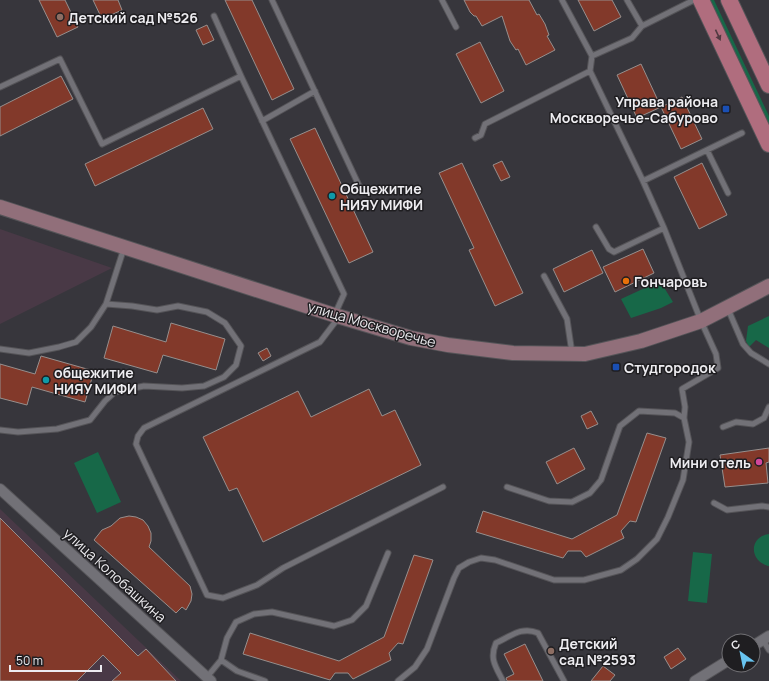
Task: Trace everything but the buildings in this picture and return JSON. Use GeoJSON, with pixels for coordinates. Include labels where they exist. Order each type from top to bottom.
{"type":"FeatureCollection","features":[{"type":"Feature","properties":{"kind":"main road"},"geometry":{"type":"LineString","coordinates":[[702,0],[769,144]]}},
{"type":"Feature","properties":{"kind":"main road"},"geometry":{"type":"LineString","coordinates":[[729,0],[769,85]]}},
{"type":"Feature","properties":{"kind":"main road","name":"улица Москворечье"},"geometry":{"type":"LineString","coordinates":[[0,207],[337,316],[411,338],[448,345],[519,353],[585,354],[641,342],[700,321],[769,286]]}},
{"type":"Feature","properties":{"kind":"street","name":"улица Колобашкина"},"geometry":{"type":"LineString","coordinates":[[0,489],[208,679]]}},
{"type":"Feature","properties":{"kind":"street"},"geometry":{"type":"LineString","coordinates":[[695,681],[721,665]]}},
{"type":"Feature","properties":{"kind":"lane"},"geometry":{"type":"LineString","coordinates":[[272,0],[362,192]]}},
{"type":"Feature","properties":{"kind":"lane"},"geometry":{"type":"LineString","coordinates":[[442,0],[456,27]]}},
{"type":"Feature","properties":{"kind":"lane"},"geometry":{"type":"LineString","coordinates":[[398,681],[415,667],[427,649],[454,578],[459,568],[469,562],[481,558],[495,560],[554,580],[584,580],[621,570],[637,558],[656,538],[668,517],[684,480],[689,442],[684,418],[685,407],[682,389],[718,368],[716,354],[700,321],[664,228],[590,71],[592,56],[562,0]]}},
{"type":"Feature","properties":{"kind":"lane"},"geometry":{"type":"LineString","coordinates":[[627,0],[642,26]]}},
{"type":"Feature","properties":{"kind":"lane"},"geometry":{"type":"LineString","coordinates":[[592,56],[632,38],[642,26],[694,0]]}},
{"type":"Feature","properties":{"kind":"lane"},"geometry":{"type":"LineString","coordinates":[[214,16],[344,294],[337,316],[320,342],[144,428],[138,436],[136,444],[207,595],[223,598],[257,585],[283,568],[443,487]]}},
{"type":"Feature","properties":{"kind":"lane"},"geometry":{"type":"LineString","coordinates":[[0,87],[60,58],[102,144],[241,76]]}},
{"type":"Feature","properties":{"kind":"lane"},"geometry":{"type":"LineString","coordinates":[[475,138],[481,135],[485,124],[590,71]]}},
{"type":"Feature","properties":{"kind":"lane"},"geometry":{"type":"LineString","coordinates":[[262,121],[315,92]]}},
{"type":"Feature","properties":{"kind":"lane"},"geometry":{"type":"LineString","coordinates":[[643,181],[742,133]]}},
{"type":"Feature","properties":{"kind":"lane"},"geometry":{"type":"LineString","coordinates":[[707,150],[728,193]]}},
{"type":"Feature","properties":{"kind":"lane"},"geometry":{"type":"LineString","coordinates":[[596,227],[609,249],[614,252],[664,228]]}},
{"type":"Feature","properties":{"kind":"lane"},"geometry":{"type":"LineString","coordinates":[[0,349],[29,353],[76,342],[91,327],[106,304],[124,247]]}},
{"type":"Feature","properties":{"kind":"lane"},"geometry":{"type":"LineString","coordinates":[[544,276],[567,319],[572,354]]}},
{"type":"Feature","properties":{"kind":"lane"},"geometry":{"type":"LineString","coordinates":[[0,430],[18,432],[57,430],[90,420],[105,401],[115,392],[144,386],[182,388],[204,386],[224,377],[236,365],[241,346],[225,323],[207,312],[178,306],[157,310],[106,304]]}},
{"type":"Feature","properties":{"kind":"lane"},"geometry":{"type":"LineString","coordinates":[[728,308],[743,344],[751,353],[769,364]]}},
{"type":"Feature","properties":{"kind":"lane"},"geometry":{"type":"LineString","coordinates":[[723,427],[736,422],[752,424],[764,418],[769,407]]}},
{"type":"Feature","properties":{"kind":"lane"},"geometry":{"type":"LineString","coordinates":[[507,487],[549,501],[572,502],[590,493],[602,480],[620,426],[639,411],[675,413],[684,418]]}},
{"type":"Feature","properties":{"kind":"lane"},"geometry":{"type":"LineString","coordinates":[[714,503],[727,510],[762,506],[769,507]]}},
{"type":"Feature","properties":{"kind":"lane"},"geometry":{"type":"LineString","coordinates":[[208,679],[221,660],[227,638],[236,622],[254,614],[272,612],[334,626],[352,620],[366,606],[388,553]]}},
{"type":"Feature","properties":{"kind":"lane"},"geometry":{"type":"LineString","coordinates":[[503,681],[493,662],[493,652],[496,643],[520,631],[530,629],[538,633],[564,681]]}},
{"type":"Feature","properties":{"kind":"lane"},"geometry":{"type":"LineString","coordinates":[[766,638],[769,650]]}},
{"type":"Feature","properties":{"kind":"lane"},"geometry":{"type":"LineString","coordinates":[[221,660],[237,672],[265,681]]}},
{"type":"Feature","properties":{"kind":"shaded area"},"geometry":{"type":"Polygon","coordinates":[[[0,229],[112,268],[0,324],[0,229]]]}},
{"type":"Feature","properties":{"kind":"shaded area"},"geometry":{"type":"Polygon","coordinates":[[[0,509],[181,681],[0,681],[0,509]]]}},
{"type":"Feature","properties":{"kind":"green space"},"geometry":{"type":"Polygon","coordinates":[[[709,0],[714,0],[769,116],[769,126],[709,0]]]}},
{"type":"Feature","properties":{"kind":"green space"},"geometry":{"type":"Polygon","coordinates":[[[660,281],[673,302],[661,308],[631,318],[621,299],[660,281]]]}},
{"type":"Feature","properties":{"kind":"green space"},"geometry":{"type":"Polygon","coordinates":[[[769,316],[769,348],[756,340],[749,347],[746,341],[748,326],[769,316]]]}},
{"type":"Feature","properties":{"kind":"green space"},"geometry":{"type":"Polygon","coordinates":[[[98,452],[121,502],[97,513],[74,463],[98,452]]]}},
{"type":"Feature","properties":{"kind":"green space"},"geometry":{"type":"Polygon","coordinates":[[[769,534],[768,566],[757,559],[754,549],[758,539],[769,534]]]}},
{"type":"Feature","properties":{"kind":"green space"},"geometry":{"type":"Polygon","coordinates":[[[693,552],[712,554],[707,603],[688,601],[693,552]]]}},
{"type":"Feature","properties":{"kind":"place","name":"Детский сад №526"},"geometry":{"type":"Point","coordinates":[60,17]}},
{"type":"Feature","properties":{"kind":"place","name":"Управа района Москворечье-Сабурово"},"geometry":{"type":"Point","coordinates":[726,109]}},
{"type":"Feature","properties":{"kind":"place","name":"Общежитие НИЯУ МИФИ"},"geometry":{"type":"Point","coordinates":[332,196]}},
{"type":"Feature","properties":{"kind":"place","name":"Гончаровъ"},"geometry":{"type":"Point","coordinates":[626,281]}},
{"type":"Feature","properties":{"kind":"place","name":"Студгородок"},"geometry":{"type":"Point","coordinates":[616,367]}},
{"type":"Feature","properties":{"kind":"place","name":"общежитие НИЯУ МИФИ"},"geometry":{"type":"Point","coordinates":[46,380]}},
{"type":"Feature","properties":{"kind":"place","name":"Мини отель"},"geometry":{"type":"Point","coordinates":[759,462]}},
{"type":"Feature","properties":{"kind":"place","name":"Детский сад №2593"},"geometry":{"type":"Point","coordinates":[551,651]}}]}
